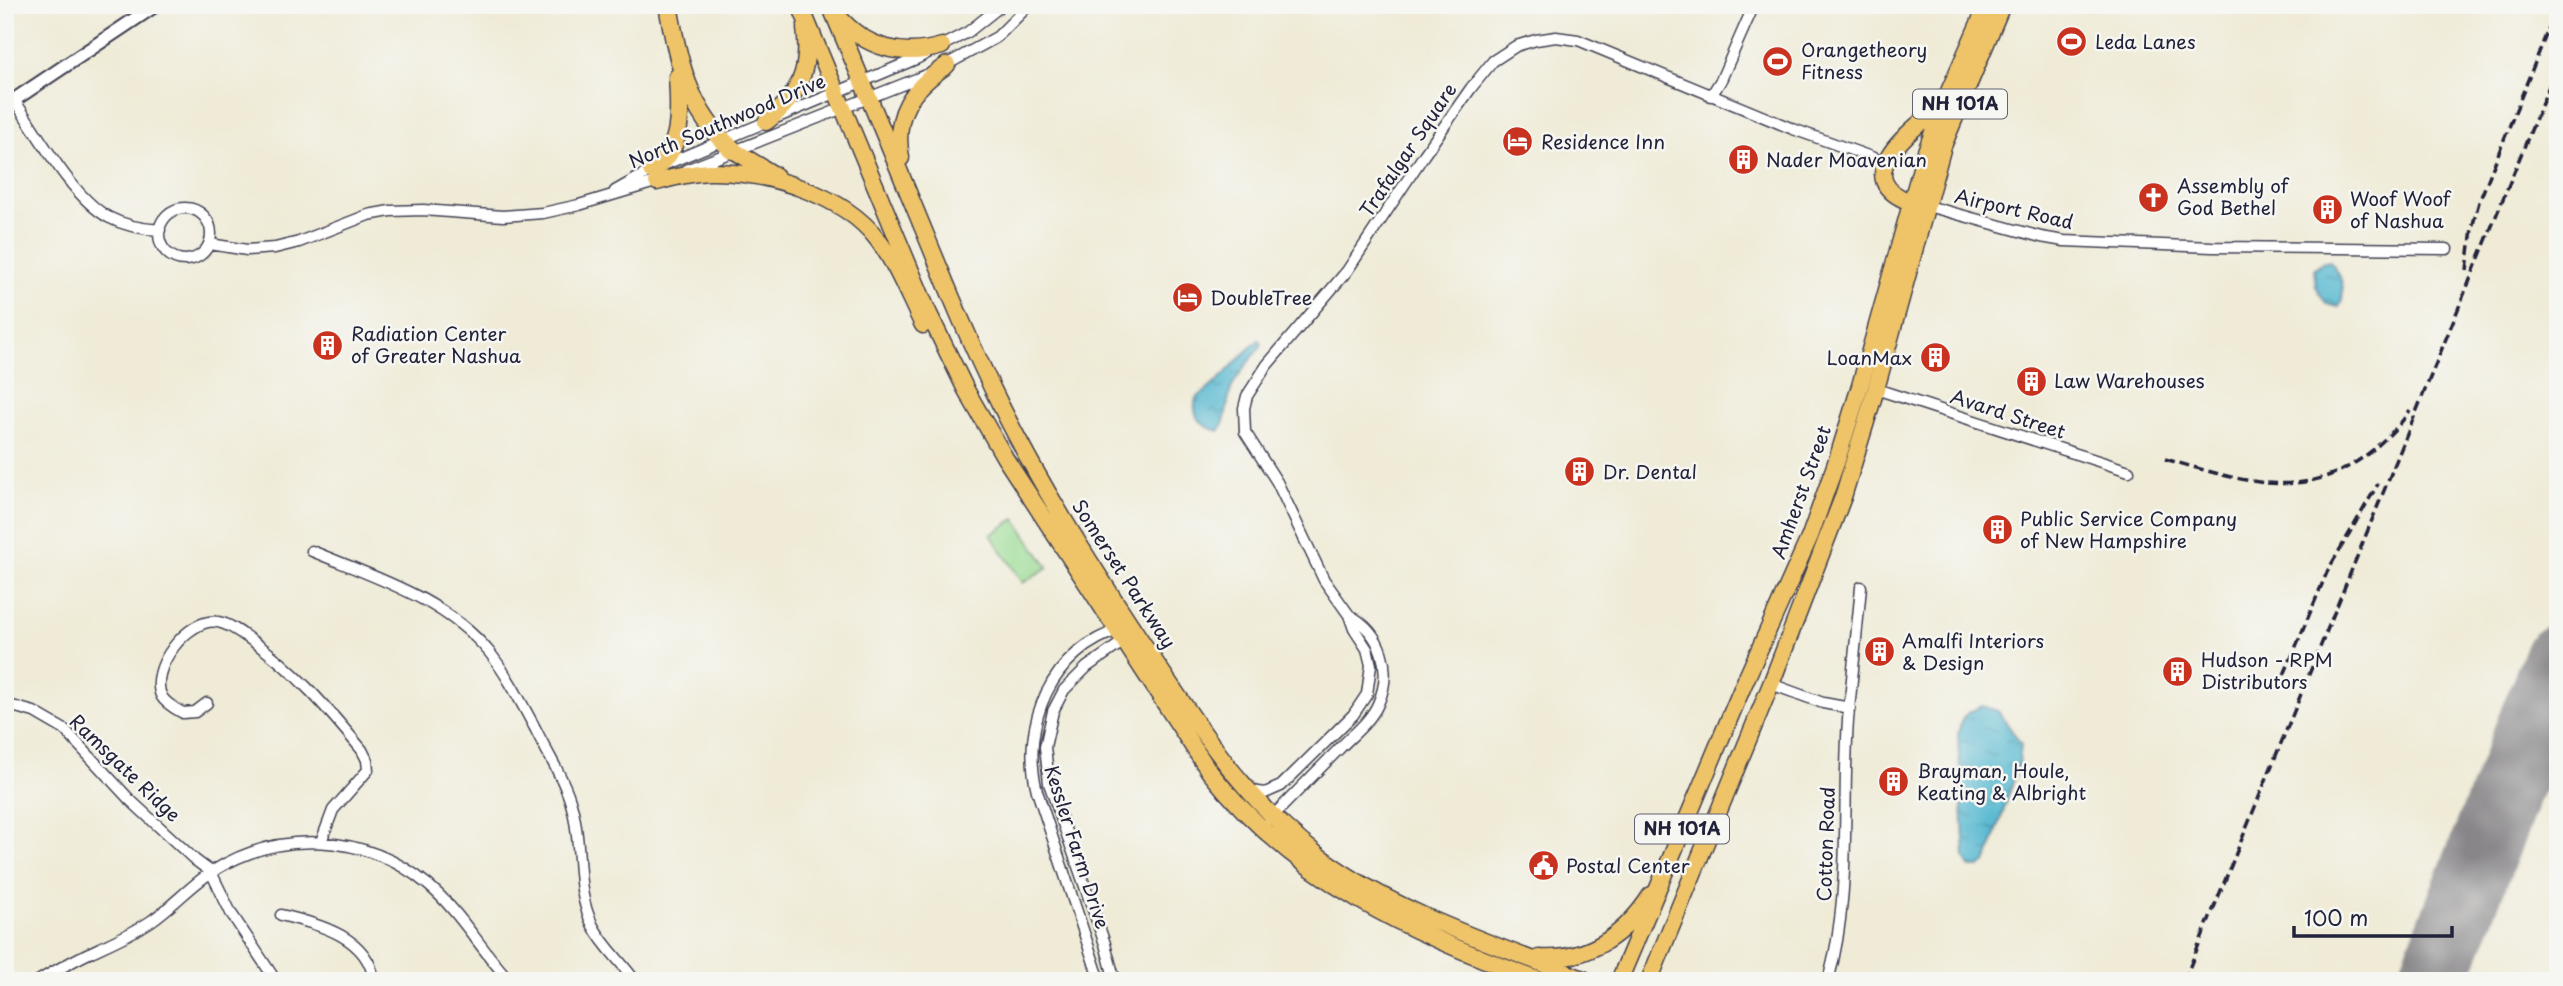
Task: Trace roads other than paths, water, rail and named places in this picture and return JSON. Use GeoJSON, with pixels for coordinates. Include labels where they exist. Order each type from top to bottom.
{"type":"FeatureCollection","features":[{"type":"Feature","properties":{"kind":"highway"},"geometry":{"type":"LineString","coordinates":[[668,5],[679,63],[693,100],[708,124],[728,145]]}},
{"type":"Feature","properties":{"kind":"highway"},"geometry":{"type":"LineString","coordinates":[[654,176],[670,152],[678,128],[678,84],[672,25]]}},
{"type":"Feature","properties":{"kind":"main road","name":"Somerset Parkway"},"geometry":{"type":"LineString","coordinates":[[800,5],[924,303],[966,390],[1005,458],[1125,634],[1205,736],[1291,855],[1352,897],[1405,925],[1520,976],[1541,981]]}},
{"type":"Feature","properties":{"kind":"main road"},"geometry":{"type":"LineString","coordinates":[[766,122],[793,94],[806,68],[807,44],[800,5]]}},
{"type":"Feature","properties":{"kind":"main road","name":"Somerset Parkway"},"geometry":{"type":"LineString","coordinates":[[830,5],[972,344],[1010,426],[1125,634],[1209,771],[1234,801],[1375,891],[1417,912],[1588,981]]}},
{"type":"Feature","properties":{"kind":"main road"},"geometry":{"type":"LineString","coordinates":[[830,5],[853,31],[878,46],[915,51],[942,46]]}},
{"type":"Feature","properties":{"kind":"main road","name":"Amherst Street"},"geometry":{"type":"LineString","coordinates":[[1649,981],[1771,684],[1843,497],[1877,389],[1918,204],[1945,100],[1987,5]]}},
{"type":"Feature","properties":{"kind":"main road","name":"Amherst Street"},"geometry":{"type":"LineString","coordinates":[[1619,981],[1810,536],[1838,460],[1918,204],[2002,5]]}},
{"type":"Feature","properties":{"kind":"main road"},"geometry":{"type":"LineString","coordinates":[[909,195],[898,140],[901,117],[919,88],[947,65]]}},
{"type":"Feature","properties":{"kind":"main road"},"geometry":{"type":"LineString","coordinates":[[1918,204],[1895,194],[1888,187],[1884,177],[1885,162],[1890,152],[1945,100]]}},
{"type":"Feature","properties":{"kind":"main road"},"geometry":{"type":"LineString","coordinates":[[728,145],[757,166],[841,207],[872,233],[890,260],[936,349],[966,390]]}},
{"type":"Feature","properties":{"kind":"main road"},"geometry":{"type":"LineString","coordinates":[[654,176],[721,172],[799,188]]}},
{"type":"Feature","properties":{"kind":"main road"},"geometry":{"type":"LineString","coordinates":[[1518,954],[1562,957],[1583,953],[1603,943],[1620,932],[1636,916],[1661,878]]}},
{"type":"Feature","properties":{"kind":"street"},"geometry":{"type":"LineString","coordinates":[[156,5],[10,103],[75,187],[94,207],[116,221],[160,230]]}},
{"type":"Feature","properties":{"kind":"street","name":"North Southwood Drive"},"geometry":{"type":"LineString","coordinates":[[654,176],[728,145],[766,122],[942,46],[975,27],[1002,5]]}},
{"type":"Feature","properties":{"kind":"street","name":"North Southwood Drive"},"geometry":{"type":"LineString","coordinates":[[210,244],[263,250],[299,242],[382,212],[423,210],[523,215],[571,208],[728,145],[843,108],[947,65],[997,37],[1029,5]]}},
{"type":"Feature","properties":{"kind":"street"},"geometry":{"type":"LineString","coordinates":[[1711,96],[1721,80],[1754,5]]}},
{"type":"Feature","properties":{"kind":"street","name":"Trafalgar Square"},"geometry":{"type":"LineString","coordinates":[[1244,788],[1261,793],[1281,786],[1353,715],[1364,700],[1370,682],[1371,666],[1367,649],[1354,629],[1349,615],[1324,580],[1277,482],[1245,432],[1244,408],[1247,396],[1260,375],[1347,271],[1471,88],[1500,55],[1536,40],[1568,38],[1600,48],[1793,129],[1885,162]]}},
{"type":"Feature","properties":{"kind":"street","name":"Airport Road"},"geometry":{"type":"LineString","coordinates":[[1918,204],[2064,241],[2212,247],[2447,249]]}},
{"type":"Feature","properties":{"kind":"street"},"geometry":{"type":"LineString","coordinates":[[192,209],[204,217],[209,225],[210,244],[204,253],[195,259],[179,260],[165,251],[160,241],[160,230],[170,214],[192,209]]}},
{"type":"Feature","properties":{"kind":"street","name":"Avard Street"},"geometry":{"type":"LineString","coordinates":[[1877,389],[2129,471]]}},
{"type":"Feature","properties":{"kind":"street"},"geometry":{"type":"LineString","coordinates":[[312,551],[414,594],[455,620],[491,654],[517,695],[568,793],[576,829],[581,890],[593,925],[635,981]]}},
{"type":"Feature","properties":{"kind":"street","name":"Cotton Road"},"geometry":{"type":"LineString","coordinates":[[1828,981],[1837,946],[1842,903],[1850,708],[1861,587]]}},
{"type":"Feature","properties":{"kind":"street","name":"Trafalgar Square"},"geometry":{"type":"LineString","coordinates":[[1266,822],[1363,725],[1378,703],[1384,674],[1382,654],[1374,635],[1364,623],[1349,615]]}},
{"type":"Feature","properties":{"kind":"street"},"geometry":{"type":"LineString","coordinates":[[207,703],[195,712],[183,713],[163,699],[158,676],[177,644],[194,627],[205,621],[218,622],[240,632],[289,668],[354,740],[367,760],[368,770],[333,810],[321,842]]}},
{"type":"Feature","properties":{"kind":"street","name":"Kessler Farm Drive"},"geometry":{"type":"LineString","coordinates":[[1100,981],[1037,791],[1032,765],[1032,740],[1037,713],[1045,695],[1066,665],[1087,648],[1125,634]]}},
{"type":"Feature","properties":{"kind":"street","name":"Kessler Farm Drive"},"geometry":{"type":"LineString","coordinates":[[1115,981],[1105,944],[1049,783],[1045,747],[1053,712],[1064,690],[1125,634]]}},
{"type":"Feature","properties":{"kind":"street"},"geometry":{"type":"LineString","coordinates":[[1771,684],[1823,703],[1850,708]]}},
{"type":"Feature","properties":{"kind":"street","name":"Ramsgate Ridge"},"geometry":{"type":"LineString","coordinates":[[5,704],[34,712],[65,730],[130,799],[211,872]]}},
{"type":"Feature","properties":{"kind":"street"},"geometry":{"type":"LineString","coordinates":[[38,981],[152,920],[211,872],[242,856],[276,845],[304,841],[376,854],[416,876],[448,905],[510,981]]}},
{"type":"Feature","properties":{"kind":"street"},"geometry":{"type":"LineString","coordinates":[[211,872],[231,913],[276,981]]}},
{"type":"Feature","properties":{"kind":"street"},"geometry":{"type":"LineString","coordinates":[[281,915],[307,922],[352,942],[368,960],[374,981]]}},
{"type":"Feature","properties":{"kind":"water"},"geometry":{"type":"Polygon","coordinates":[[[2330,261],[2342,283],[2343,295],[2339,307],[2326,304],[2316,286],[2314,269],[2321,263],[2330,261]]]}},
{"type":"Feature","properties":{"kind":"water"},"geometry":{"type":"Polygon","coordinates":[[[1259,340],[1262,344],[1232,387],[1219,431],[1203,424],[1195,411],[1196,398],[1259,340]]]}},
{"type":"Feature","properties":{"kind":"water"},"geometry":{"type":"Polygon","coordinates":[[[1982,706],[1998,711],[2021,744],[2019,763],[1987,861],[1979,867],[1970,867],[1965,858],[1958,736],[1964,716],[1982,706]]]}},
{"type":"Feature","properties":{"kind":"railway"},"geometry":{"type":"LineString","coordinates":[[2467,270],[2472,228],[2479,202],[2558,5]]}},
{"type":"Feature","properties":{"kind":"railway"},"geometry":{"type":"LineString","coordinates":[[2184,981],[2558,64]]}},
{"type":"Feature","properties":{"kind":"railway"},"geometry":{"type":"LineString","coordinates":[[2165,459],[2246,480],[2298,483],[2323,478],[2348,467],[2374,449],[2410,410]]}},
{"type":"Feature","properties":{"kind":"railway"},"geometry":{"type":"LineString","coordinates":[[2284,675],[2328,570],[2378,484]]}},
{"type":"Feature","properties":{"kind":"place","name":"Leda Lanes"},"geometry":{"type":"Point","coordinates":[2072,42]}},
{"type":"Feature","properties":{"kind":"place","name":"Orangetheory Fitness"},"geometry":{"type":"Point","coordinates":[1778,61]}},
{"type":"Feature","properties":{"kind":"place","name":"Residence Inn"},"geometry":{"type":"Point","coordinates":[1518,142]}},
{"type":"Feature","properties":{"kind":"place","name":"Nader Moavenian"},"geometry":{"type":"Point","coordinates":[1743,160]}},
{"type":"Feature","properties":{"kind":"place","name":"Assembly of God Bethel"},"geometry":{"type":"Point","coordinates":[2154,197]}},
{"type":"Feature","properties":{"kind":"place","name":"Woof Woof of Nashua"},"geometry":{"type":"Point","coordinates":[2327,210]}},
{"type":"Feature","properties":{"kind":"place","name":"DoubleTree"},"geometry":{"type":"Point","coordinates":[1187,298]}},
{"type":"Feature","properties":{"kind":"place","name":"Radiation Center of Greater Nashua"},"geometry":{"type":"Point","coordinates":[328,345]}},
{"type":"Feature","properties":{"kind":"place","name":"LoanMax"},"geometry":{"type":"Point","coordinates":[1935,358]}},
{"type":"Feature","properties":{"kind":"place","name":"Law Warehouses"},"geometry":{"type":"Point","coordinates":[2031,381]}},
{"type":"Feature","properties":{"kind":"place","name":"Dr. Dental"},"geometry":{"type":"Point","coordinates":[1580,472]}},
{"type":"Feature","properties":{"kind":"place","name":"Public Service Company of New Hampshire"},"geometry":{"type":"Point","coordinates":[1997,530]}},
{"type":"Feature","properties":{"kind":"place","name":"Amalfi Interiors & Design"},"geometry":{"type":"Point","coordinates":[1879,652]}},
{"type":"Feature","properties":{"kind":"place","name":"Hudson - RPM Distributors"},"geometry":{"type":"Point","coordinates":[2178,671]}},
{"type":"Feature","properties":{"kind":"place","name":"Brayman, Houle, Keating & Albright"},"geometry":{"type":"Point","coordinates":[1894,782]}},
{"type":"Feature","properties":{"kind":"place","name":"Postal Center"},"geometry":{"type":"Point","coordinates":[1543,866]}}]}
